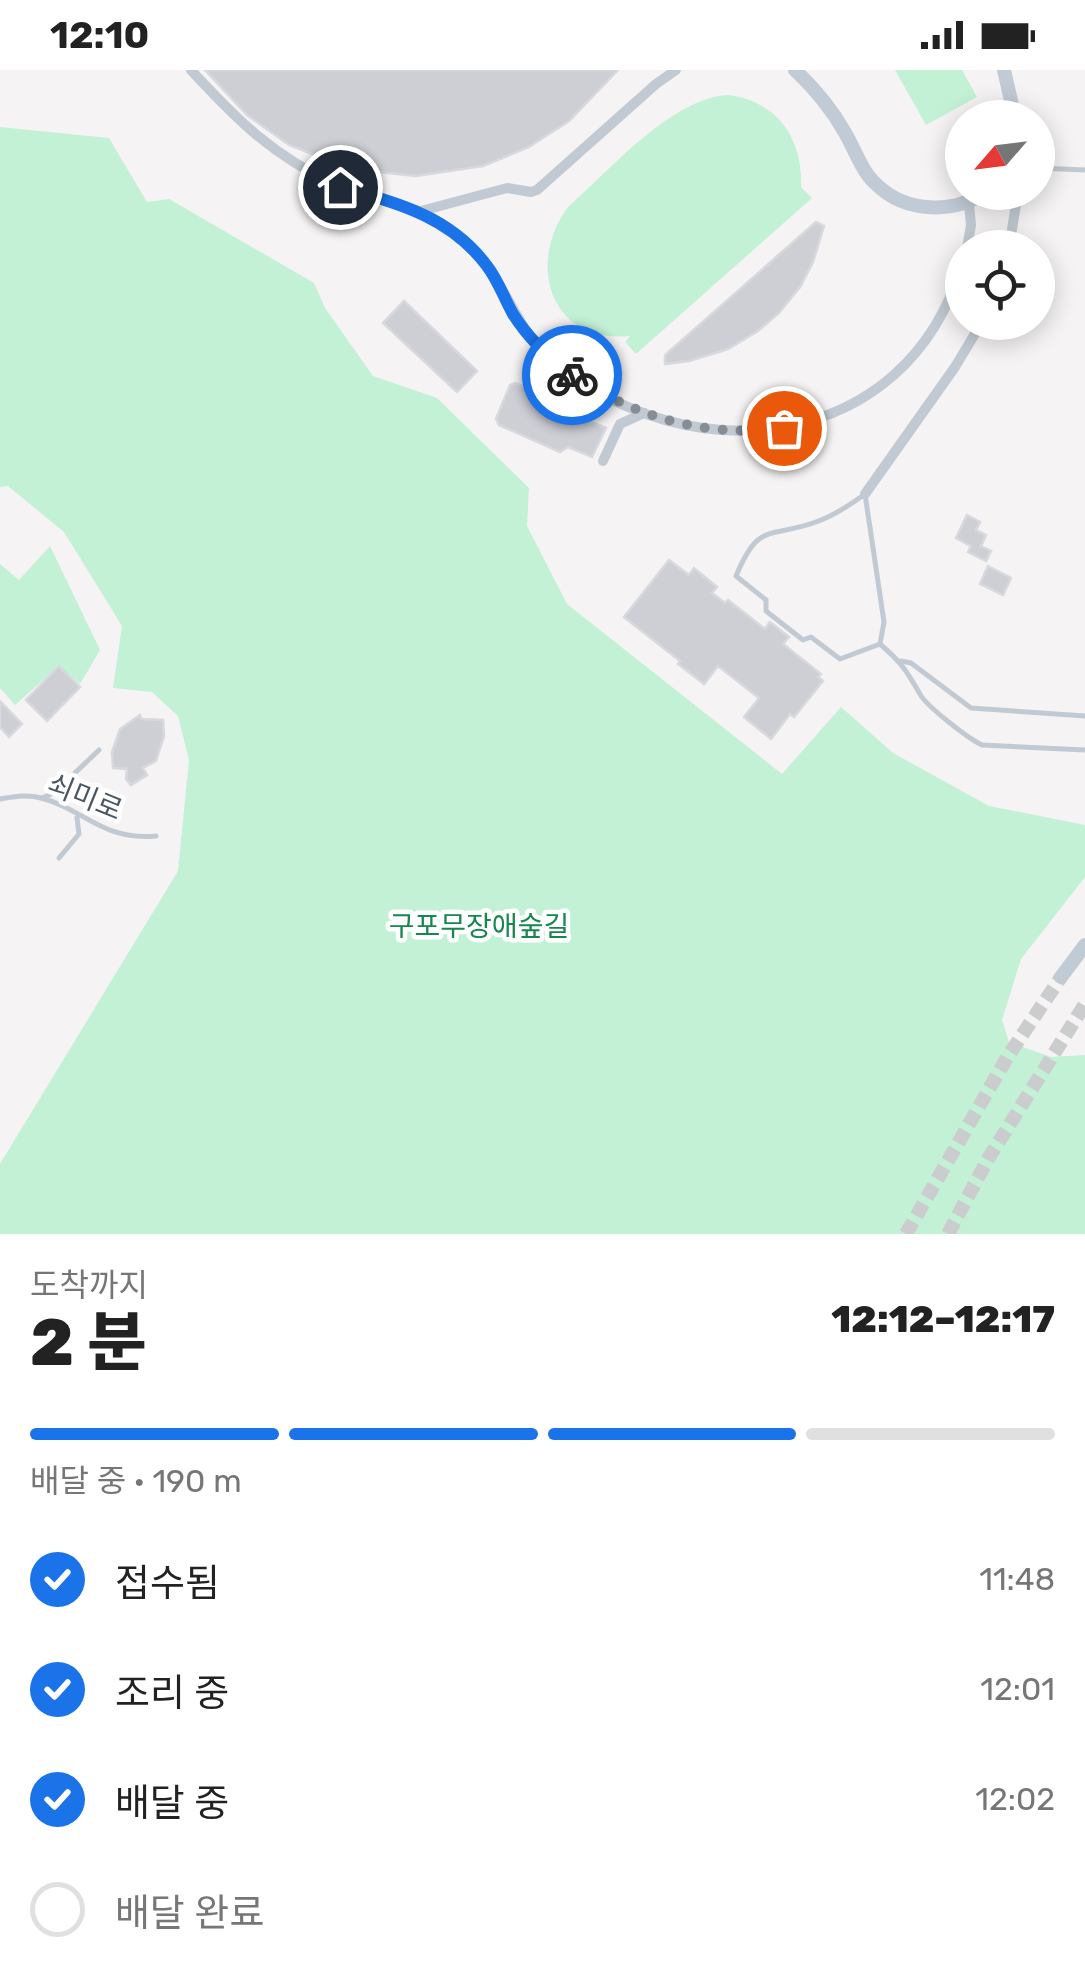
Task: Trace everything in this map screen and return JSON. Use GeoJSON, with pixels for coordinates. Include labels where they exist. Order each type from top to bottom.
{"type":"FeatureCollection","features":[{"type":"Feature","properties":{"kind":"street"},"geometry":{"type":"LineString","coordinates":[[190,70],[240,123],[286,158],[340,187],[421,211],[470,247],[487,266],[516,318],[548,356],[592,388],[644,413],[702,430],[758,431],[784,428],[842,410],[886,380],[922,345],[945,306]]}},
{"type":"Feature","properties":{"kind":"street"},"geometry":{"type":"LineString","coordinates":[[421,211],[508,188],[537,190],[676,70]]}},
{"type":"Feature","properties":{"kind":"street"},"geometry":{"type":"LineString","coordinates":[[795,70],[828,105],[875,184],[911,204],[945,208]]}},
{"type":"Feature","properties":{"kind":"street"},"geometry":{"type":"LineString","coordinates":[[1004,70],[1012,100]]}},
{"type":"Feature","properties":{"kind":"street"},"geometry":{"type":"LineString","coordinates":[[865,494],[971,340]]}},
{"type":"Feature","properties":{"kind":"street"},"geometry":{"type":"LineString","coordinates":[[604,461],[620,424],[644,413]]}},
{"type":"Feature","properties":{"kind":"street"},"geometry":{"type":"LineString","coordinates":[[1061,977],[1085,945]]}},
{"type":"Feature","properties":{"kind":"lane"},"geometry":{"type":"LineString","coordinates":[[1055,169],[1085,170]]}},
{"type":"Feature","properties":{"kind":"lane"},"geometry":{"type":"LineString","coordinates":[[865,494],[884,622],[880,644],[840,659],[811,637],[802,640],[766,612],[766,600],[736,576],[748,548],[773,530],[818,522],[865,494]]}},
{"type":"Feature","properties":{"kind":"lane"},"geometry":{"type":"LineString","coordinates":[[880,644],[916,683],[920,696],[970,740],[982,745],[1085,750]]}},
{"type":"Feature","properties":{"kind":"lane"},"geometry":{"type":"LineString","coordinates":[[898,661],[912,662],[971,708],[1085,716]]}},
{"type":"Feature","properties":{"kind":"lane"},"geometry":{"type":"LineString","coordinates":[[42,798],[54,792],[98,750]]}},
{"type":"Feature","properties":{"kind":"lane","name":"쇠미로"},"geometry":{"type":"LineString","coordinates":[[0,799],[42,798],[126,835],[156,836]]}},
{"type":"Feature","properties":{"kind":"lane"},"geometry":{"type":"LineString","coordinates":[[58,858],[79,834],[76,815]]}},
{"type":"Feature","properties":{"kind":"green space"},"geometry":{"type":"Polygon","coordinates":[[[895,70],[962,70],[977,97],[945,100],[945,115],[926,125],[895,70]]]}},
{"type":"Feature","properties":{"kind":"green space"},"geometry":{"type":"Polygon","coordinates":[[[728,95],[760,105],[784,125],[797,153],[801,187],[812,198],[636,354],[625,342],[630,336],[603,335],[581,327],[564,314],[553,296],[548,275],[555,229],[568,207],[643,138],[685,109],[728,95]]]}},
{"type":"Feature","properties":{"kind":"green space","name":"구포무장애숲길"},"geometry":{"type":"Polygon","coordinates":[[[0,127],[109,138],[147,202],[169,199],[314,283],[325,308],[373,376],[437,398],[529,488],[527,526],[567,604],[782,774],[841,707],[893,753],[989,806],[1085,825],[1085,877],[1021,959],[1002,1020],[1009,1042],[1051,1057],[1085,1055],[1085,1234],[0,1234],[0,1164],[178,871],[189,760],[178,716],[152,692],[113,688],[122,626],[64,532],[8,486],[0,487],[0,127]]]}},
{"type":"Feature","properties":{"kind":"green space"},"geometry":{"type":"Polygon","coordinates":[[[50,546],[100,650],[80,684],[59,666],[15,705],[0,688],[0,564],[19,580],[50,546]]]}},
{"type":"Feature","properties":{"kind":"building"},"geometry":{"type":"Polygon","coordinates":[[[205,70],[618,70],[569,121],[529,147],[483,166],[416,176],[350,169],[289,145],[247,115],[205,70]]]}},
{"type":"Feature","properties":{"kind":"building"},"geometry":{"type":"Polygon","coordinates":[[[816,222],[824,226],[813,262],[800,287],[779,313],[728,349],[665,364],[665,355],[816,222]]]}},
{"type":"Feature","properties":{"kind":"building"},"geometry":{"type":"Polygon","coordinates":[[[404,301],[477,371],[457,392],[383,323],[404,301]]]}},
{"type":"Feature","properties":{"kind":"building"},"geometry":{"type":"Polygon","coordinates":[[[515,383],[580,409],[584,419],[606,428],[592,457],[568,447],[560,452],[499,425],[496,419],[510,385],[515,383]]]}},
{"type":"Feature","properties":{"kind":"building"},"geometry":{"type":"Polygon","coordinates":[[[967,515],[980,522],[976,530],[986,535],[981,546],[991,551],[986,561],[968,552],[971,546],[956,538],[967,515]]]}},
{"type":"Feature","properties":{"kind":"building"},"geometry":{"type":"Polygon","coordinates":[[[669,560],[689,575],[694,568],[717,587],[712,593],[725,603],[728,600],[765,629],[770,622],[789,637],[783,644],[821,674],[818,677],[823,681],[771,739],[744,717],[759,698],[718,666],[704,684],[624,617],[669,560]]]}},
{"type":"Feature","properties":{"kind":"building"},"geometry":{"type":"Polygon","coordinates":[[[988,566],[1011,578],[1003,595],[980,584],[988,566]]]}},
{"type":"Feature","properties":{"kind":"building"},"geometry":{"type":"Polygon","coordinates":[[[59,666],[80,687],[47,721],[26,700],[59,666]]]}},
{"type":"Feature","properties":{"kind":"building"},"geometry":{"type":"Polygon","coordinates":[[[0,701],[22,724],[9,737],[0,727],[0,701]]]}},
{"type":"Feature","properties":{"kind":"building"},"geometry":{"type":"Polygon","coordinates":[[[140,715],[141,719],[163,720],[164,736],[156,761],[143,768],[147,775],[131,785],[126,779],[127,769],[113,768],[112,752],[120,729],[140,715]]]}},
{"type":"Feature","properties":{"kind":"tunnel"},"geometry":{"type":"LineString","coordinates":[[906,1234],[1008,1056],[1061,977]]}},
{"type":"Feature","properties":{"kind":"tunnel"},"geometry":{"type":"LineString","coordinates":[[948,1234],[988,1159],[1085,1004]]}},
{"type":"Feature","properties":{"kind":"way so far"},"geometry":{"type":"LineString","coordinates":[[572,375],[616,400],[674,424],[729,431],[784,428]]}},
{"type":"Feature","properties":{"kind":"route"},"geometry":{"type":"LineString","coordinates":[[340,187],[421,211],[470,247],[487,266],[532,339],[572,375]]}}]}
